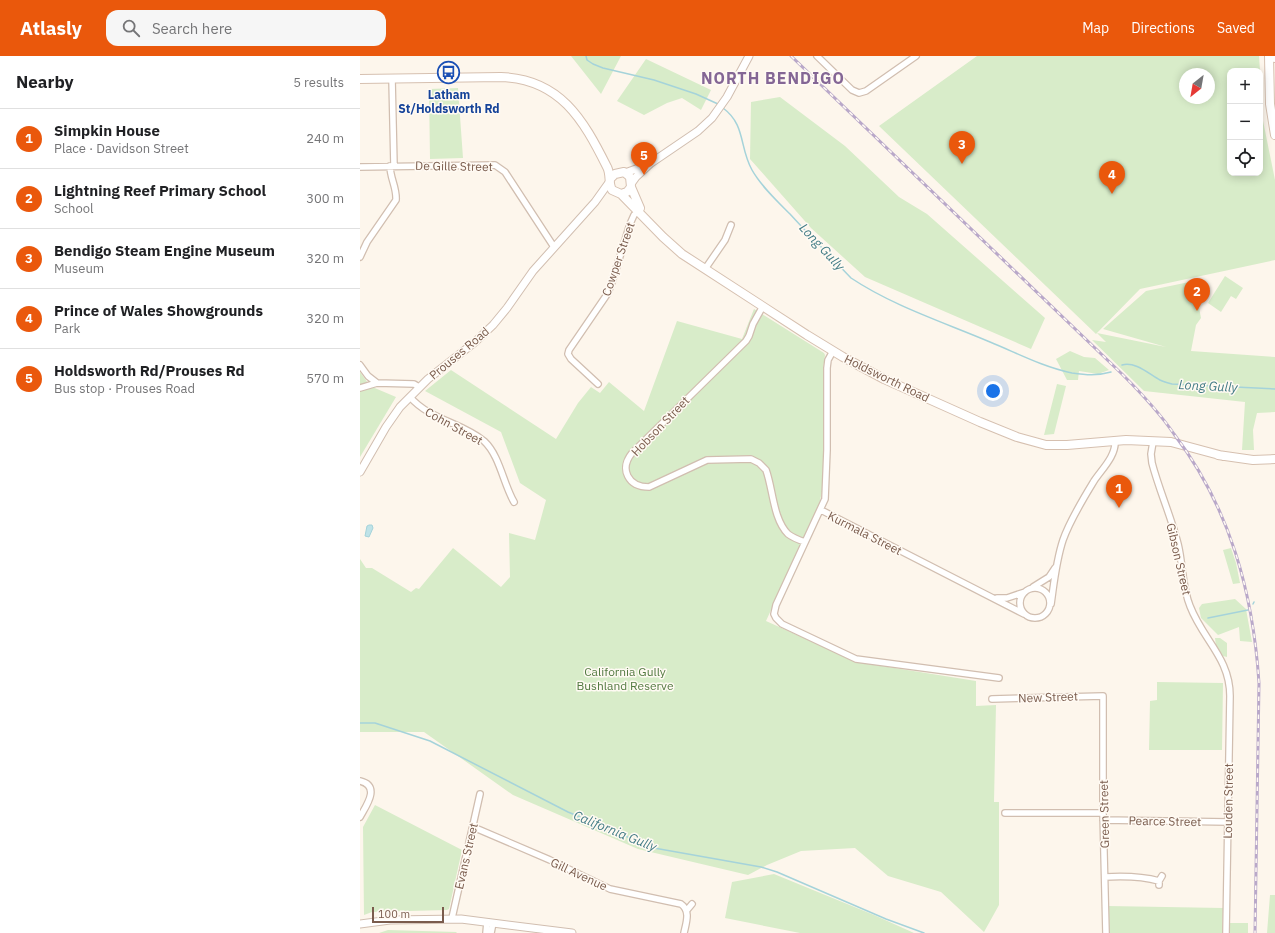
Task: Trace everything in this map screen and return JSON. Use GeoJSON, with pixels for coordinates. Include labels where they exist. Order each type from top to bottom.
{"type":"FeatureCollection","features":[{"type":"Feature","properties":{"kind":"main road"},"geometry":{"type":"LineString","coordinates":[[1269,56],[1275,135]]}},
{"type":"Feature","properties":{"kind":"main road"},"geometry":{"type":"LineString","coordinates":[[360,79],[508,78],[536,83],[557,95],[568,105],[602,156],[610,174],[611,187],[618,193],[627,192],[631,185],[630,178],[602,156]]}},
{"type":"Feature","properties":{"kind":"main road"},"geometry":{"type":"LineString","coordinates":[[610,180],[615,174],[624,172]]}},
{"type":"Feature","properties":{"kind":"main road","name":"Holdsworth Road"},"geometry":{"type":"LineString","coordinates":[[631,185],[639,210]]}},
{"type":"Feature","properties":{"kind":"main road","name":"Holdsworth Road"},"geometry":{"type":"LineString","coordinates":[[618,193],[639,210],[652,226],[678,250],[833,351],[903,388],[1024,440],[1053,445],[1115,441],[1154,442],[1190,450],[1252,460],[1275,459]]}},
{"type":"Feature","properties":{"kind":"street"},"geometry":{"type":"LineString","coordinates":[[631,185],[636,177],[651,163],[698,132],[721,107],[749,56]]}},
{"type":"Feature","properties":{"kind":"street"},"geometry":{"type":"LineString","coordinates":[[817,56],[854,92],[861,93],[916,56]]}},
{"type":"Feature","properties":{"kind":"street"},"geometry":{"type":"LineString","coordinates":[[360,257],[367,242],[396,200],[396,193],[391,173],[392,79]]}},
{"type":"Feature","properties":{"kind":"street"},"geometry":{"type":"LineString","coordinates":[[624,172],[651,163]]}},
{"type":"Feature","properties":{"kind":"street","name":"De Gille Street"},"geometry":{"type":"LineString","coordinates":[[360,167],[498,166],[507,174],[554,247]]}},
{"type":"Feature","properties":{"kind":"street","name":"Prouses Road"},"geometry":{"type":"LineString","coordinates":[[360,472],[389,422],[410,397],[438,371],[490,329],[533,271],[595,202],[610,180]]}},
{"type":"Feature","properties":{"kind":"street","name":"Prouses Road"},"geometry":{"type":"LineString","coordinates":[[595,202],[618,193]]}},
{"type":"Feature","properties":{"kind":"street","name":"Cowper Street"},"geometry":{"type":"LineString","coordinates":[[598,384],[571,359],[568,354],[569,350],[608,293],[630,224],[633,217],[639,210]]}},
{"type":"Feature","properties":{"kind":"street"},"geometry":{"type":"LineString","coordinates":[[705,269],[725,240],[731,224]]}},
{"type":"Feature","properties":{"kind":"street","name":"Hobson Street"},"geometry":{"type":"LineString","coordinates":[[763,306],[746,341],[632,453],[626,464],[626,472],[634,483],[643,487],[649,487],[707,460],[754,460],[762,465],[766,470],[775,507],[782,526],[791,536],[805,542]]}},
{"type":"Feature","properties":{"kind":"street","name":"Kurmala Street"},"geometry":{"type":"LineString","coordinates":[[833,351],[828,360],[827,368],[826,488],[825,499],[821,510],[1024,614]]}},
{"type":"Feature","properties":{"kind":"street"},"geometry":{"type":"LineString","coordinates":[[360,365],[368,376],[377,383]]}},
{"type":"Feature","properties":{"kind":"street"},"geometry":{"type":"LineString","coordinates":[[360,388],[377,383],[414,384],[420,387]]}},
{"type":"Feature","properties":{"kind":"street","name":"Cohn Street"},"geometry":{"type":"LineString","coordinates":[[410,397],[425,410],[484,441],[494,456],[514,502]]}},
{"type":"Feature","properties":{"kind":"street"},"geometry":{"type":"LineString","coordinates":[[1051,604],[1047,594],[1038,588],[1029,590],[1023,595],[1020,602],[1024,614],[1030,617],[1039,618],[1050,609],[1051,604],[1056,566],[1062,542],[1068,528],[1093,483],[1112,454],[1115,447],[1115,441]]}},
{"type":"Feature","properties":{"kind":"street","name":"Gibson Street"},"geometry":{"type":"LineString","coordinates":[[1154,442],[1151,454],[1152,463],[1178,544],[1190,606],[1226,670]]}},
{"type":"Feature","properties":{"kind":"street"},"geometry":{"type":"LineString","coordinates":[[821,510],[776,605],[774,614],[782,624],[856,659],[999,678]]}},
{"type":"Feature","properties":{"kind":"street","name":"Kurmala Street"},"geometry":{"type":"LineString","coordinates":[[988,596],[1002,599],[1029,590],[1049,577],[1056,566]]}},
{"type":"Feature","properties":{"kind":"street","name":"Louden Street"},"geometry":{"type":"LineString","coordinates":[[1226,670],[1230,681],[1226,933]]}},
{"type":"Feature","properties":{"kind":"street","name":"New Street"},"geometry":{"type":"LineString","coordinates":[[992,699],[1103,696]]}},
{"type":"Feature","properties":{"kind":"street","name":"Green Street"},"geometry":{"type":"LineString","coordinates":[[1103,696],[1103,820],[1106,933]]}},
{"type":"Feature","properties":{"kind":"street"},"geometry":{"type":"LineString","coordinates":[[360,781],[366,783],[371,792],[370,799],[360,817]]}},
{"type":"Feature","properties":{"kind":"street","name":"Evans Street"},"geometry":{"type":"LineString","coordinates":[[452,918],[480,794]]}},
{"type":"Feature","properties":{"kind":"street"},"geometry":{"type":"LineString","coordinates":[[1005,813],[1103,813]]}},
{"type":"Feature","properties":{"kind":"street","name":"Pearce Street"},"geometry":{"type":"LineString","coordinates":[[1103,820],[1228,822]]}},
{"type":"Feature","properties":{"kind":"street","name":"Gill Avenue"},"geometry":{"type":"LineString","coordinates":[[473,827],[550,860],[610,889],[676,902],[684,906],[687,910]]}},
{"type":"Feature","properties":{"kind":"street"},"geometry":{"type":"LineString","coordinates":[[1105,877],[1128,876],[1160,881]]}},
{"type":"Feature","properties":{"kind":"street"},"geometry":{"type":"LineString","coordinates":[[684,933],[687,910],[692,904]]}},
{"type":"Feature","properties":{"kind":"street"},"geometry":{"type":"LineString","coordinates":[[360,924],[390,920],[452,918],[572,933]]}},
{"type":"Feature","properties":{"kind":"street"},"geometry":{"type":"LineString","coordinates":[[486,933],[490,922]]}},
{"type":"Feature","properties":{"kind":"street"},"geometry":{"type":"LineString","coordinates":[[490,922],[490,933]]}},
{"type":"Feature","properties":{"kind":"green space"},"geometry":{"type":"Polygon","coordinates":[[[571,56],[621,56],[601,94],[571,56]]]}},
{"type":"Feature","properties":{"kind":"green space"},"geometry":{"type":"Polygon","coordinates":[[[977,56],[1259,56],[1260,68],[1227,68],[1227,176],[1263,176],[1263,121],[1275,180],[1275,260],[1140,289],[1096,334],[879,126],[977,56]]]}},
{"type":"Feature","properties":{"kind":"green space"},"geometry":{"type":"Polygon","coordinates":[[[646,59],[711,90],[701,110],[682,98],[667,103],[644,115],[617,101],[646,59]]]}},
{"type":"Feature","properties":{"kind":"green space"},"geometry":{"type":"Polygon","coordinates":[[[458,88],[463,158],[430,159],[429,89],[458,88]]]}},
{"type":"Feature","properties":{"kind":"green space"},"geometry":{"type":"Polygon","coordinates":[[[780,97],[845,146],[899,197],[927,214],[1045,318],[1031,349],[865,277],[811,228],[750,159],[751,102],[780,97]]]}},
{"type":"Feature","properties":{"kind":"green space"},"geometry":{"type":"Polygon","coordinates":[[[1225,276],[1243,288],[1236,299],[1231,296],[1221,312],[1208,303],[1225,276]]]}},
{"type":"Feature","properties":{"kind":"green space"},"geometry":{"type":"Polygon","coordinates":[[[1194,281],[1201,318],[1196,325],[1191,351],[1275,357],[1275,412],[1257,413],[1253,430],[1254,450],[1242,450],[1245,402],[1144,391],[1092,340],[1106,342],[1097,333],[1166,347],[1103,329],[1146,291],[1194,281]]]}},
{"type":"Feature","properties":{"kind":"green space","name":"California Gully Bushland Reserve"},"geometry":{"type":"Polygon","coordinates":[[[754,309],[825,355],[823,369],[823,487],[819,505],[766,621],[857,662],[976,681],[976,706],[996,705],[994,802],[999,802],[999,905],[984,932],[941,892],[888,876],[855,848],[801,851],[767,865],[748,875],[638,849],[513,795],[424,732],[360,732],[360,559],[366,568],[372,568],[411,592],[416,588],[419,589],[453,548],[501,587],[510,577],[509,533],[535,540],[546,500],[520,483],[501,432],[425,391],[451,370],[556,439],[578,403],[591,387],[600,393],[609,382],[644,411],[677,321],[742,339],[754,309]]]}},
{"type":"Feature","properties":{"kind":"green space"},"geometry":{"type":"Polygon","coordinates":[[[1070,351],[1084,357],[1095,358],[1109,370],[1098,374],[1079,371],[1078,380],[1067,380],[1056,359],[1070,351]]]}},
{"type":"Feature","properties":{"kind":"green space"},"geometry":{"type":"Polygon","coordinates":[[[360,372],[370,386],[396,397],[360,457],[360,372]]]}},
{"type":"Feature","properties":{"kind":"green space"},"geometry":{"type":"Polygon","coordinates":[[[1057,384],[1066,386],[1054,434],[1044,435],[1057,384]]]}},
{"type":"Feature","properties":{"kind":"green space"},"geometry":{"type":"Polygon","coordinates":[[[1231,548],[1240,583],[1233,584],[1223,550],[1231,548]]]}},
{"type":"Feature","properties":{"kind":"green space"},"geometry":{"type":"Polygon","coordinates":[[[1235,599],[1246,609],[1252,642],[1240,641],[1239,627],[1218,635],[1201,618],[1199,608],[1202,604],[1235,599]]]}},
{"type":"Feature","properties":{"kind":"green space"},"geometry":{"type":"Polygon","coordinates":[[[1215,638],[1220,638],[1227,643],[1227,657],[1223,656],[1216,646],[1215,638]]]}},
{"type":"Feature","properties":{"kind":"green space"},"geometry":{"type":"Polygon","coordinates":[[[1157,682],[1223,683],[1222,750],[1149,750],[1150,701],[1157,700],[1157,682]]]}},
{"type":"Feature","properties":{"kind":"green space"},"geometry":{"type":"Polygon","coordinates":[[[375,805],[462,850],[449,909],[372,912],[364,915],[363,827],[375,805]]]}},
{"type":"Feature","properties":{"kind":"green space"},"geometry":{"type":"Polygon","coordinates":[[[774,874],[914,933],[800,933],[725,918],[732,882],[774,874]]]}},
{"type":"Feature","properties":{"kind":"green space"},"geometry":{"type":"Polygon","coordinates":[[[1270,895],[1275,895],[1275,933],[1267,933],[1270,895]]]}},
{"type":"Feature","properties":{"kind":"green space"},"geometry":{"type":"Polygon","coordinates":[[[1108,906],[1223,908],[1222,933],[1109,933],[1108,906]]]}},
{"type":"Feature","properties":{"kind":"green space"},"geometry":{"type":"Polygon","coordinates":[[[1230,923],[1248,923],[1248,933],[1230,933],[1230,923]]]}},
{"type":"Feature","properties":{"kind":"green space"},"geometry":{"type":"Polygon","coordinates":[[[388,930],[457,932],[379,933],[388,930]]]}},
{"type":"Feature","properties":{"kind":"water"},"geometry":{"type":"Polygon","coordinates":[[[372,525],[373,528],[369,537],[365,536],[367,526],[372,525]]]}},
{"type":"Feature","properties":{"kind":"waterway","name":"Long Gully"},"geometry":{"type":"LineString","coordinates":[[586,56],[587,60],[603,68],[654,80],[696,94],[718,104]]}},
{"type":"Feature","properties":{"kind":"waterway","name":"Long Gully"},"geometry":{"type":"LineString","coordinates":[[723,108],[730,115],[739,129],[748,161],[760,182],[851,278],[901,305],[1040,363],[1077,374],[1096,375],[1111,372]]}},
{"type":"Feature","properties":{"kind":"waterway","name":"Long Gully"},"geometry":{"type":"LineString","coordinates":[[1122,365],[1127,364],[1137,366],[1160,380],[1172,384],[1275,389]]}},
{"type":"Feature","properties":{"kind":"waterway"},"geometry":{"type":"LineString","coordinates":[[1208,618],[1248,610]]}},
{"type":"Feature","properties":{"kind":"waterway","name":"California Gully"},"geometry":{"type":"LineString","coordinates":[[360,723],[375,723],[430,741],[568,812],[654,848],[761,867],[777,872],[886,919],[924,933]]}},
{"type":"Feature","properties":{"kind":"railway"},"geometry":{"type":"LineString","coordinates":[[791,56],[1136,388],[1168,426],[1193,462],[1210,491],[1224,521],[1235,552],[1251,616],[1256,649],[1259,683],[1255,933]]}},
{"type":"Feature","properties":{"kind":"place","name":"Latham St/Holdsworth Rd"},"geometry":{"type":"Point","coordinates":[449,73]}},
{"type":"Feature","properties":{"kind":"place","name":"Bendigo Steam Engine Museum"},"geometry":{"type":"Point","coordinates":[962,164]}},
{"type":"Feature","properties":{"kind":"place","name":"Holdsworth Rd/Prouses Rd"},"geometry":{"type":"Point","coordinates":[644,175]}},
{"type":"Feature","properties":{"kind":"place","name":"Prince of Wales Showgrounds"},"geometry":{"type":"Point","coordinates":[1112,194]}},
{"type":"Feature","properties":{"kind":"place","name":"Lightning Reef Primary School"},"geometry":{"type":"Point","coordinates":[1197,311]}},
{"type":"Feature","properties":{"kind":"place","name":"Simpkin House"},"geometry":{"type":"Point","coordinates":[1119,508]}},
{"type":"Feature","properties":{"kind":"district","name":"NORTH BENDIGO"},"geometry":{"type":"Point","coordinates":[773,78]}}]}
